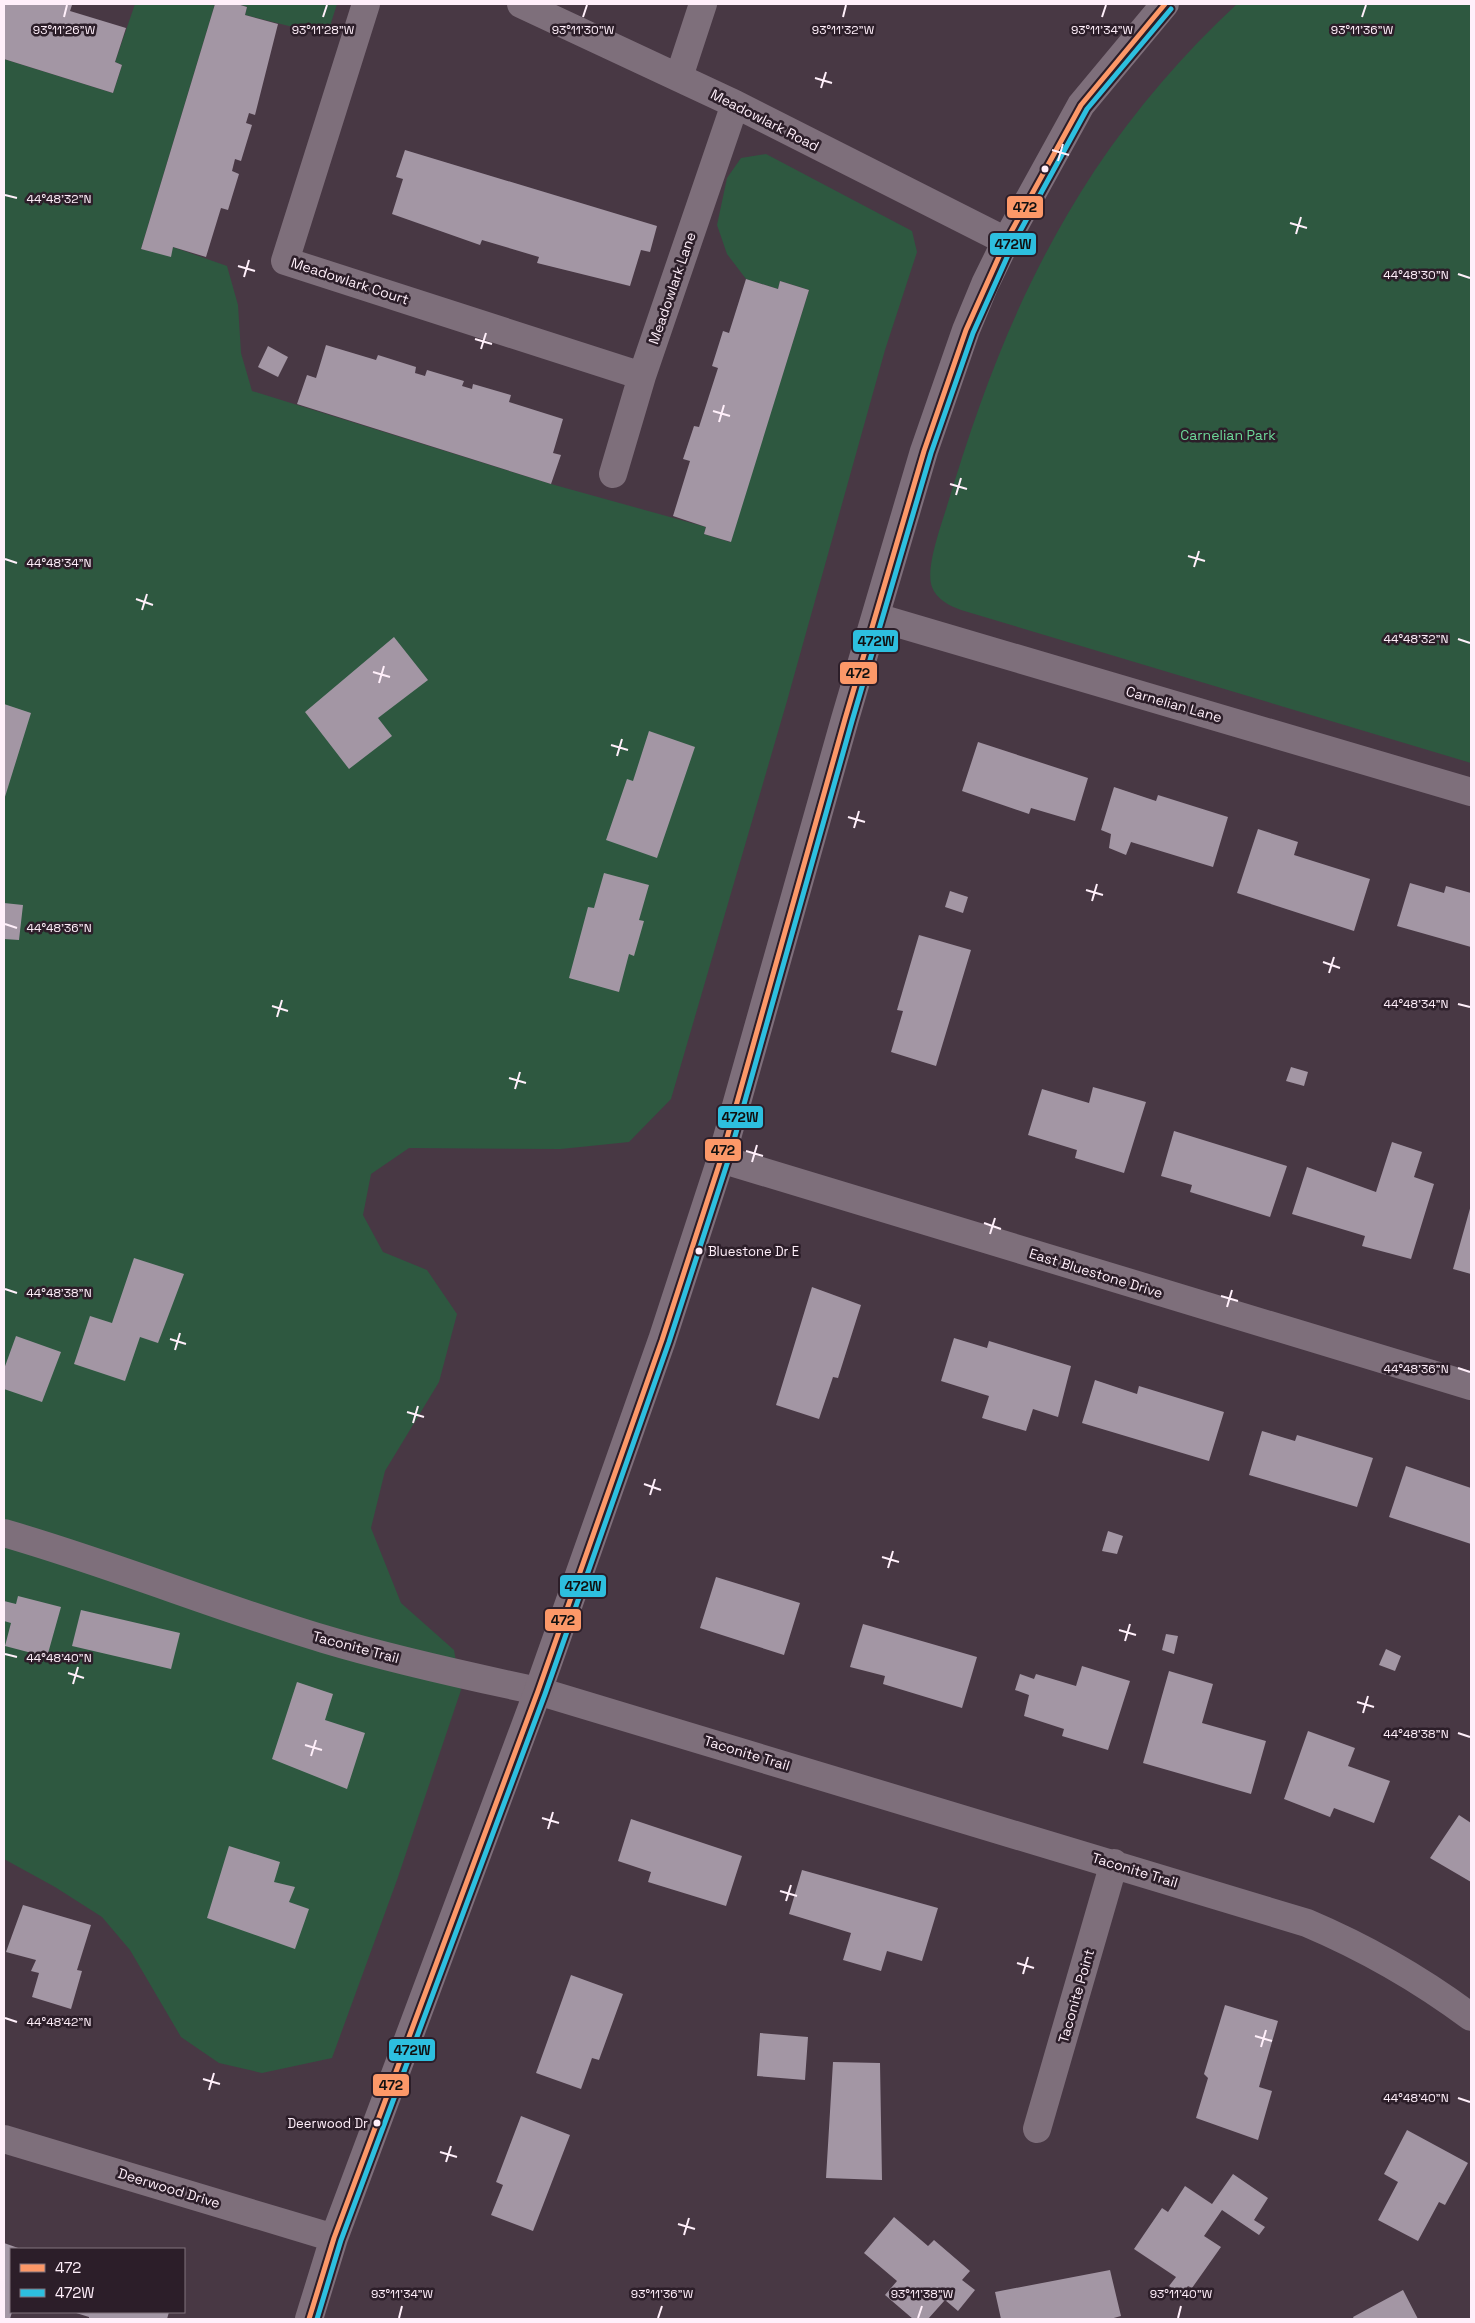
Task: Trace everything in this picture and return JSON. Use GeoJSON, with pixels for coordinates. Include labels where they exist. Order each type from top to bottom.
{"type":"FeatureCollection","features":[{"type":"Feature","properties":{"kind":"street","name":"Meadowlark Court"},"geometry":{"type":"LineString","coordinates":[[366,4],[285,261],[642,376]]}},
{"type":"Feature","properties":{"kind":"street","name":"Meadowlark Road"},"geometry":{"type":"LineString","coordinates":[[521,4],[735,104],[1006,241]]}},
{"type":"Feature","properties":{"kind":"street"},"geometry":{"type":"LineString","coordinates":[[679,77],[703,4]]}},
{"type":"Feature","properties":{"kind":"street"},"geometry":{"type":"LineString","coordinates":[[309,2319],[334,2238],[538,1691],[662,1340],[720,1159],[845,719],[942,396],[985,284],[1006,241],[1081,105],[1165,4]]}},
{"type":"Feature","properties":{"kind":"street","name":"Meadowlark Lane"},"geometry":{"type":"LineString","coordinates":[[613,474],[642,376],[735,104]]}},
{"type":"Feature","properties":{"kind":"street","name":"Carnelian Lane"},"geometry":{"type":"LineString","coordinates":[[876,617],[1471,792]]}},
{"type":"Feature","properties":{"kind":"street","name":"East Bluestone Drive"},"geometry":{"type":"LineString","coordinates":[[720,1159],[1471,1386]]}},
{"type":"Feature","properties":{"kind":"street","name":"Taconite Trail"},"geometry":{"type":"LineString","coordinates":[[4,1533],[325,1639],[478,1679],[538,1691],[1251,1904],[1307,1923],[1343,1938],[1414,1977],[1471,2017]]}},
{"type":"Feature","properties":{"kind":"street","name":"Taconite Point"},"geometry":{"type":"LineString","coordinates":[[1037,2129],[1114,1863]]}},
{"type":"Feature","properties":{"kind":"street","name":"Deerwood Drive"},"geometry":{"type":"LineString","coordinates":[[4,2139],[334,2238]]}},
{"type":"Feature","properties":{"kind":"green space"},"geometry":{"type":"Polygon","coordinates":[[[135,4],[215,4],[141,249],[170,256],[173,247],[227,266],[238,305],[241,353],[252,391],[551,484],[706,527],[704,534],[730,542],[809,290],[780,281],[778,289],[746,279],[727,254],[717,225],[727,178],[741,158],[766,154],[912,231],[917,252],[885,350],[787,701],[671,1099],[629,1142],[561,1149],[409,1148],[371,1174],[363,1215],[383,1252],[427,1270],[457,1314],[439,1382],[385,1471],[371,1528],[401,1603],[454,1650],[461,1690],[397,1880],[332,2058],[262,2073],[219,2063],[181,2037],[130,1950],[102,1917],[55,1887],[4,1859],[4,59],[113,93],[122,65],[115,62],[135,4]]]}},
{"type":"Feature","properties":{"kind":"green space"},"geometry":{"type":"Polygon","coordinates":[[[237,4],[337,4],[330,26],[309,31],[245,15],[247,7],[237,4]]]}},
{"type":"Feature","properties":{"kind":"green space","name":"Carnelian Park"},"geometry":{"type":"Polygon","coordinates":[[[1237,4],[1471,4],[1471,763],[961,610],[940,598],[932,587],[930,579],[935,547],[976,417],[1008,332],[1047,251],[1095,170],[1127,125],[1198,42],[1237,4]]]}},
{"type":"Feature","properties":{"kind":"building"},"geometry":{"type":"Polygon","coordinates":[[[4,4],[70,4],[72,5],[70,11],[126,28],[115,62],[122,65],[113,93],[4,59],[4,4]]]}},
{"type":"Feature","properties":{"kind":"building"},"geometry":{"type":"Polygon","coordinates":[[[215,4],[237,4],[247,7],[245,15],[278,24],[255,115],[249,113],[246,123],[252,125],[241,161],[235,159],[232,171],[239,174],[228,210],[221,208],[206,257],[173,247],[171,257],[141,249],[215,4]]]}},
{"type":"Feature","properties":{"kind":"building"},"geometry":{"type":"Polygon","coordinates":[[[405,150],[657,226],[650,252],[641,250],[630,286],[537,263],[539,257],[482,240],[480,245],[392,214],[403,179],[396,177],[405,150]]]}},
{"type":"Feature","properties":{"kind":"building"},"geometry":{"type":"Polygon","coordinates":[[[746,279],[778,289],[780,281],[809,290],[731,542],[704,534],[706,527],[673,516],[690,461],[683,459],[694,426],[699,427],[718,368],[712,366],[723,331],[729,333],[746,279]]]}},
{"type":"Feature","properties":{"kind":"building"},"geometry":{"type":"Polygon","coordinates":[[[326,345],[376,360],[378,355],[416,367],[415,373],[425,376],[427,370],[464,381],[462,386],[472,389],[473,384],[511,395],[509,402],[563,419],[553,453],[561,455],[551,484],[297,404],[307,375],[316,378],[326,345]]]}},
{"type":"Feature","properties":{"kind":"building"},"geometry":{"type":"Polygon","coordinates":[[[268,346],[288,357],[278,377],[258,367],[268,346]]]}},
{"type":"Feature","properties":{"kind":"building"},"geometry":{"type":"Polygon","coordinates":[[[394,637],[428,680],[378,718],[392,736],[349,769],[305,712],[394,637]]]}},
{"type":"Feature","properties":{"kind":"building"},"geometry":{"type":"Polygon","coordinates":[[[4,704],[31,713],[4,800],[4,704]]]}},
{"type":"Feature","properties":{"kind":"building"},"geometry":{"type":"Polygon","coordinates":[[[649,731],[695,747],[657,858],[606,840],[627,779],[633,781],[649,731]]]}},
{"type":"Feature","properties":{"kind":"building"},"geometry":{"type":"Polygon","coordinates":[[[978,742],[1088,778],[1075,821],[1031,808],[1029,814],[962,791],[978,742]]]}},
{"type":"Feature","properties":{"kind":"building"},"geometry":{"type":"Polygon","coordinates":[[[1114,787],[1156,801],[1158,795],[1228,817],[1213,867],[1131,842],[1126,855],[1109,848],[1111,834],[1101,830],[1114,787]]]}},
{"type":"Feature","properties":{"kind":"building"},"geometry":{"type":"Polygon","coordinates":[[[1258,829],[1298,842],[1294,855],[1370,879],[1354,931],[1237,893],[1258,829]]]}},
{"type":"Feature","properties":{"kind":"building"},"geometry":{"type":"Polygon","coordinates":[[[604,873],[649,885],[639,920],[644,921],[634,956],[629,954],[619,992],[569,978],[588,907],[594,908],[604,873]]]}},
{"type":"Feature","properties":{"kind":"building"},"geometry":{"type":"Polygon","coordinates":[[[1410,883],[1444,893],[1446,886],[1471,893],[1471,947],[1397,926],[1410,883]]]}},
{"type":"Feature","properties":{"kind":"building"},"geometry":{"type":"Polygon","coordinates":[[[950,891],[968,897],[963,913],[945,907],[950,891]]]}},
{"type":"Feature","properties":{"kind":"building"},"geometry":{"type":"Polygon","coordinates":[[[4,903],[23,905],[19,940],[4,939],[4,903]]]}},
{"type":"Feature","properties":{"kind":"building"},"geometry":{"type":"Polygon","coordinates":[[[919,935],[971,950],[936,1066],[891,1052],[903,1011],[897,1010],[919,935]]]}},
{"type":"Feature","properties":{"kind":"building"},"geometry":{"type":"Polygon","coordinates":[[[1291,1067],[1308,1072],[1304,1086],[1286,1081],[1291,1067]]]}},
{"type":"Feature","properties":{"kind":"building"},"geometry":{"type":"Polygon","coordinates":[[[1093,1087],[1146,1102],[1124,1173],[1075,1158],[1077,1150],[1028,1135],[1042,1089],[1089,1103],[1093,1087]]]}},
{"type":"Feature","properties":{"kind":"building"},"geometry":{"type":"Polygon","coordinates":[[[1174,1131],[1287,1166],[1270,1217],[1190,1192],[1192,1185],[1161,1176],[1174,1131]]]}},
{"type":"Feature","properties":{"kind":"building"},"geometry":{"type":"Polygon","coordinates":[[[1392,1142],[1422,1152],[1414,1177],[1434,1184],[1411,1259],[1362,1246],[1365,1236],[1292,1214],[1307,1167],[1376,1192],[1392,1142]]]}},
{"type":"Feature","properties":{"kind":"building"},"geometry":{"type":"Polygon","coordinates":[[[1471,1205],[1471,1274],[1453,1269],[1471,1205]]]}},
{"type":"Feature","properties":{"kind":"building"},"geometry":{"type":"Polygon","coordinates":[[[134,1258],[184,1274],[158,1343],[140,1337],[125,1381],[74,1364],[90,1316],[112,1323],[134,1258]]]}},
{"type":"Feature","properties":{"kind":"building"},"geometry":{"type":"Polygon","coordinates":[[[812,1287],[861,1305],[838,1378],[833,1377],[819,1419],[776,1405],[812,1287]]]}},
{"type":"Feature","properties":{"kind":"building"},"geometry":{"type":"Polygon","coordinates":[[[16,1336],[61,1352],[42,1402],[4,1389],[4,1369],[16,1336]]]}},
{"type":"Feature","properties":{"kind":"building"},"geometry":{"type":"Polygon","coordinates":[[[954,1338],[987,1348],[989,1341],[1071,1366],[1058,1417],[1033,1409],[1026,1431],[982,1418],[989,1396],[941,1381],[954,1338]]]}},
{"type":"Feature","properties":{"kind":"building"},"geometry":{"type":"Polygon","coordinates":[[[1095,1380],[1137,1394],[1139,1386],[1224,1412],[1209,1461],[1082,1423],[1095,1380]]]}},
{"type":"Feature","properties":{"kind":"building"},"geometry":{"type":"Polygon","coordinates":[[[1262,1431],[1295,1441],[1297,1435],[1373,1458],[1357,1507],[1249,1475],[1262,1431]]]}},
{"type":"Feature","properties":{"kind":"building"},"geometry":{"type":"Polygon","coordinates":[[[1406,1466],[1471,1488],[1471,1544],[1389,1517],[1406,1466]]]}},
{"type":"Feature","properties":{"kind":"building"},"geometry":{"type":"Polygon","coordinates":[[[1108,1531],[1123,1536],[1117,1554],[1102,1551],[1108,1531]]]}},
{"type":"Feature","properties":{"kind":"building"},"geometry":{"type":"Polygon","coordinates":[[[716,1577],[800,1603],[784,1655],[700,1628],[716,1577]]]}},
{"type":"Feature","properties":{"kind":"building"},"geometry":{"type":"Polygon","coordinates":[[[18,1596],[61,1607],[47,1657],[5,1646],[11,1623],[4,1621],[4,1601],[16,1604],[18,1596]]]}},
{"type":"Feature","properties":{"kind":"building"},"geometry":{"type":"Polygon","coordinates":[[[81,1610],[180,1633],[171,1669],[72,1646],[81,1610]]]}},
{"type":"Feature","properties":{"kind":"building"},"geometry":{"type":"Polygon","coordinates":[[[863,1624],[977,1657],[962,1708],[883,1684],[885,1676],[850,1667],[863,1624]]]}},
{"type":"Feature","properties":{"kind":"building"},"geometry":{"type":"Polygon","coordinates":[[[1166,1634],[1178,1636],[1174,1654],[1162,1650],[1166,1634]]]}},
{"type":"Feature","properties":{"kind":"building"},"geometry":{"type":"Polygon","coordinates":[[[1386,1649],[1401,1656],[1395,1671],[1379,1665],[1386,1649]]]}},
{"type":"Feature","properties":{"kind":"building"},"geometry":{"type":"Polygon","coordinates":[[[1082,1666],[1130,1681],[1108,1750],[1062,1736],[1064,1729],[1024,1716],[1029,1695],[1015,1690],[1020,1674],[1034,1679],[1036,1674],[1076,1686],[1082,1666]]]}},
{"type":"Feature","properties":{"kind":"building"},"geometry":{"type":"Polygon","coordinates":[[[1169,1671],[1213,1684],[1202,1723],[1266,1741],[1251,1794],[1143,1763],[1169,1671]]]}},
{"type":"Feature","properties":{"kind":"building"},"geometry":{"type":"Polygon","coordinates":[[[297,1682],[333,1694],[325,1720],[365,1733],[347,1789],[272,1759],[297,1682]]]}},
{"type":"Feature","properties":{"kind":"building"},"geometry":{"type":"Polygon","coordinates":[[[1308,1731],[1355,1748],[1348,1766],[1390,1781],[1374,1823],[1334,1808],[1330,1817],[1284,1799],[1308,1731]]]}},
{"type":"Feature","properties":{"kind":"building"},"geometry":{"type":"Polygon","coordinates":[[[1459,1815],[1471,1823],[1471,1882],[1430,1858],[1459,1815]]]}},
{"type":"Feature","properties":{"kind":"building"},"geometry":{"type":"Polygon","coordinates":[[[631,1819],[742,1856],[726,1906],[648,1882],[651,1872],[618,1861],[631,1819]]]}},
{"type":"Feature","properties":{"kind":"building"},"geometry":{"type":"Polygon","coordinates":[[[229,1846],[280,1862],[274,1882],[295,1887],[289,1902],[309,1909],[295,1949],[207,1918],[229,1846]]]}},
{"type":"Feature","properties":{"kind":"building"},"geometry":{"type":"Polygon","coordinates":[[[802,1870],[938,1908],[922,1961],[887,1951],[881,1971],[843,1960],[851,1933],[789,1914],[802,1870]]]}},
{"type":"Feature","properties":{"kind":"building"},"geometry":{"type":"Polygon","coordinates":[[[23,1905],[91,1925],[77,1970],[82,1971],[71,2009],[32,1997],[39,1973],[31,1971],[36,1960],[6,1952],[23,1905]]]}},
{"type":"Feature","properties":{"kind":"building"},"geometry":{"type":"Polygon","coordinates":[[[571,1975],[623,1994],[599,2060],[592,2058],[581,2089],[536,2073],[571,1975]]]}},
{"type":"Feature","properties":{"kind":"building"},"geometry":{"type":"Polygon","coordinates":[[[1225,2005],[1278,2021],[1259,2087],[1272,2091],[1258,2140],[1196,2118],[1208,2078],[1204,2074],[1225,2005]]]}},
{"type":"Feature","properties":{"kind":"building"},"geometry":{"type":"Polygon","coordinates":[[[760,2033],[808,2037],[805,2080],[757,2076],[760,2033]]]}},
{"type":"Feature","properties":{"kind":"building"},"geometry":{"type":"Polygon","coordinates":[[[833,2062],[880,2063],[882,2180],[826,2178],[833,2062]]]}},
{"type":"Feature","properties":{"kind":"building"},"geometry":{"type":"Polygon","coordinates":[[[521,2116],[570,2135],[533,2231],[491,2215],[503,2185],[496,2182],[521,2116]]]}},
{"type":"Feature","properties":{"kind":"building"},"geometry":{"type":"Polygon","coordinates":[[[1407,2130],[1468,2163],[1445,2205],[1439,2202],[1418,2241],[1378,2220],[1398,2182],[1384,2174],[1407,2130]]]}},
{"type":"Feature","properties":{"kind":"building"},"geometry":{"type":"Polygon","coordinates":[[[1233,2174],[1268,2198],[1254,2220],[1265,2227],[1259,2235],[1222,2210],[1204,2236],[1221,2247],[1192,2288],[1188,2286],[1181,2295],[1169,2286],[1176,2277],[1134,2249],[1162,2208],[1168,2212],[1185,2186],[1212,2204],[1233,2174]]]}},
{"type":"Feature","properties":{"kind":"building"},"geometry":{"type":"Polygon","coordinates":[[[894,2217],[928,2246],[934,2240],[970,2271],[962,2280],[975,2290],[958,2311],[945,2300],[928,2319],[913,2319],[885,2295],[897,2281],[864,2253],[894,2217]]]}},
{"type":"Feature","properties":{"kind":"building"},"geometry":{"type":"Polygon","coordinates":[[[4,2243],[18,2248],[10,2248],[10,2313],[12,2313],[10,2319],[4,2318],[4,2243]]]}},
{"type":"Feature","properties":{"kind":"building"},"geometry":{"type":"Polygon","coordinates":[[[1110,2270],[1121,2316],[1110,2319],[1001,2319],[995,2292],[1110,2270]]]}},
{"type":"Feature","properties":{"kind":"building"},"geometry":{"type":"Polygon","coordinates":[[[1403,2290],[1418,2319],[1354,2319],[1353,2317],[1403,2290]]]}},
{"type":"Feature","properties":{"kind":"building"},"geometry":{"type":"Polygon","coordinates":[[[76,2313],[169,2313],[167,2319],[89,2319],[89,2317],[76,2313]]]}},
{"type":"Feature","properties":{"kind":"transit line","name":"472"},"geometry":{"type":"LineString","coordinates":[[309,2319],[334,2238],[538,1691],[662,1340],[721,1159],[845,719],[924,451],[966,330],[1006,241],[1081,105],[1165,4]]}},
{"type":"Feature","properties":{"kind":"transit line","name":"472W"},"geometry":{"type":"LineString","coordinates":[[317,2319],[341,2240],[545,1694],[669,1342],[728,1161],[852,721],[931,453],[973,333],[1013,244],[1087,109],[1171,9]]}},
{"type":"Feature","properties":{"kind":"place","name":"Bluestone Dr E"},"geometry":{"type":"Point","coordinates":[699,1251]}},
{"type":"Feature","properties":{"kind":"place","name":"Deerwood Dr"},"geometry":{"type":"Point","coordinates":[377,2123]}}]}
